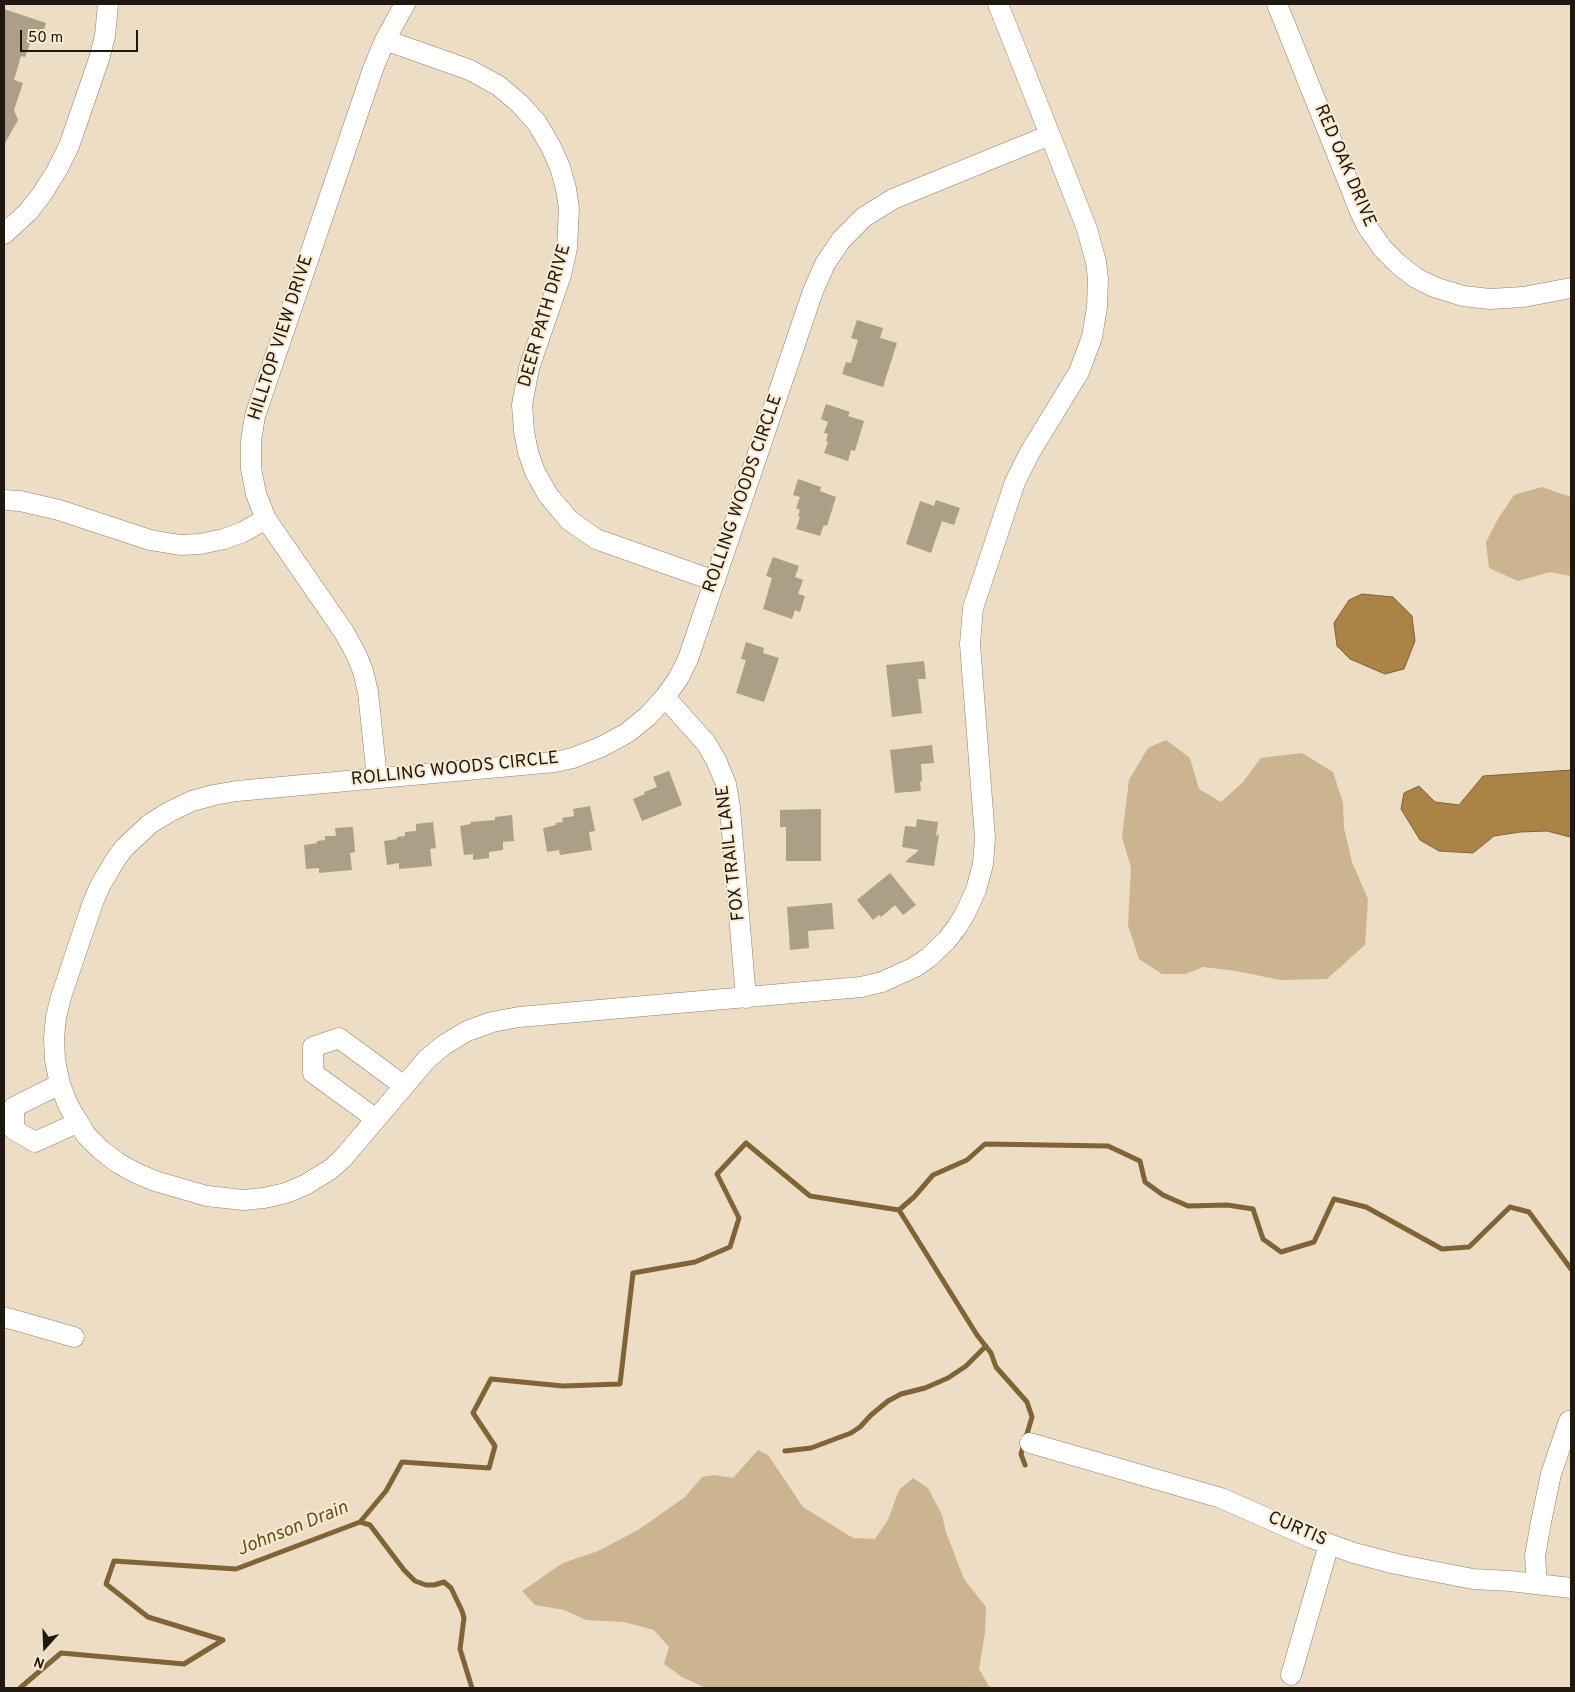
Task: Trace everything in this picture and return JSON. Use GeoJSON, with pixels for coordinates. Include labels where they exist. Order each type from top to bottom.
{"type":"FeatureCollection","features":[{"type":"Feature","properties":{"kind":"street"},"geometry":{"type":"LineString","coordinates":[[4,234],[28,212],[42,194],[69,146],[99,60],[105,36],[108,4]]}},
{"type":"Feature","properties":{"kind":"street","name":"HILLTOP VIEW DRIVE"},"geometry":{"type":"LineString","coordinates":[[377,778],[368,692],[357,656],[344,632],[266,519],[256,494],[251,468],[251,442],[255,416],[373,69],[385,40],[405,4]]}},
{"type":"Feature","properties":{"kind":"street","name":"ROLLING WOODS CIRCLE"},"geometry":{"type":"LineString","coordinates":[[998,4],[1050,135],[1092,245],[1098,279],[1098,307],[1092,337],[1079,372],[1030,452],[1015,482],[973,608],[970,644],[984,838],[983,864],[976,890],[965,914],[947,940],[928,958],[901,974],[882,982],[861,987],[519,1017],[492,1022],[467,1031],[444,1045],[427,1059],[343,1158],[318,1177],[286,1192],[264,1198],[243,1200],[207,1196],[155,1181],[118,1163],[101,1150],[77,1122],[68,1106],[60,1084],[55,1060],[54,1038],[56,1017],[61,997],[100,886],[114,862],[136,836],[171,810],[192,801],[214,795],[237,791],[537,765],[573,758],[601,747],[627,732],[649,715],[665,698],[678,679],[688,659],[813,291],[825,264],[841,240],[864,217],[893,199],[1050,135]]}},
{"type":"Feature","properties":{"kind":"street","name":"RED OAK DRIVE"},"geometry":{"type":"LineString","coordinates":[[1277,4],[1361,214],[1368,228],[1383,249],[1398,264],[1416,278],[1434,287],[1463,296],[1490,299],[1523,297],[1571,288]]}},
{"type":"Feature","properties":{"kind":"street","name":"DEER PATH DRIVE"},"geometry":{"type":"LineString","coordinates":[[385,40],[470,70],[499,86],[520,104],[536,123],[551,146],[560,167],[569,208],[568,248],[561,275],[529,368],[522,405],[528,452],[535,472],[548,495],[569,520],[596,539],[715,581]]}},
{"type":"Feature","properties":{"kind":"street"},"geometry":{"type":"LineString","coordinates":[[4,500],[20,501],[60,510],[150,540],[180,545],[200,544],[224,539],[243,532],[266,519]]}},
{"type":"Feature","properties":{"kind":"street","name":"FOX TRAIL LANE"},"geometry":{"type":"LineString","coordinates":[[665,698],[706,743],[716,760],[726,784],[730,808],[746,998]]}},
{"type":"Feature","properties":{"kind":"street"},"geometry":{"type":"LineString","coordinates":[[376,1119],[313,1073],[313,1048],[338,1038],[404,1086]]}},
{"type":"Feature","properties":{"kind":"street"},"geometry":{"type":"LineString","coordinates":[[60,1084],[14,1107],[14,1130],[35,1142],[77,1122]]}},
{"type":"Feature","properties":{"kind":"street"},"geometry":{"type":"LineString","coordinates":[[4,1317],[74,1337]]}},
{"type":"Feature","properties":{"kind":"street"},"geometry":{"type":"LineString","coordinates":[[1537,1584],[1535,1556],[1541,1522],[1551,1474],[1569,1421]]}},
{"type":"Feature","properties":{"kind":"street","name":"CURTIS"},"geometry":{"type":"LineString","coordinates":[[1030,1442],[1221,1498],[1354,1553],[1396,1564],[1474,1579],[1571,1588]]}},
{"type":"Feature","properties":{"kind":"street"},"geometry":{"type":"LineString","coordinates":[[1292,1676],[1329,1544]]}},
{"type":"Feature","properties":{"kind":"shaded area"},"geometry":{"type":"Polygon","coordinates":[[[1542,487],[1571,497],[1571,576],[1550,572],[1518,581],[1489,568],[1486,542],[1499,517],[1514,495],[1542,487]]]}},
{"type":"Feature","properties":{"kind":"shaded area"},"geometry":{"type":"Polygon","coordinates":[[[1362,594],[1393,597],[1412,616],[1415,641],[1404,669],[1385,674],[1350,659],[1337,646],[1334,623],[1349,600],[1362,594]]]}},
{"type":"Feature","properties":{"kind":"shaded area"},"geometry":{"type":"Polygon","coordinates":[[[1166,740],[1190,758],[1199,789],[1221,802],[1243,782],[1261,758],[1302,753],[1333,772],[1343,803],[1344,828],[1352,862],[1368,899],[1365,945],[1327,979],[1280,980],[1236,971],[1203,967],[1185,974],[1162,974],[1139,959],[1128,925],[1131,868],[1122,837],[1129,780],[1148,748],[1166,740]]]}},
{"type":"Feature","properties":{"kind":"shaded area"},"geometry":{"type":"Polygon","coordinates":[[[1571,770],[1570,837],[1547,831],[1520,832],[1494,836],[1473,853],[1439,851],[1420,840],[1401,809],[1404,793],[1419,786],[1435,802],[1459,805],[1483,776],[1571,770]]]}},
{"type":"Feature","properties":{"kind":"shaded area"},"geometry":{"type":"Polygon","coordinates":[[[758,1450],[768,1455],[803,1507],[853,1538],[875,1539],[888,1520],[899,1490],[913,1478],[928,1488],[942,1515],[946,1532],[964,1579],[986,1607],[985,1632],[979,1669],[990,1688],[706,1688],[682,1677],[664,1664],[669,1647],[654,1630],[624,1622],[586,1620],[564,1610],[535,1605],[522,1591],[563,1563],[598,1551],[638,1530],[685,1497],[702,1477],[714,1475],[733,1478],[758,1450]]]}},
{"type":"Feature","properties":{"kind":"building"},"geometry":{"type":"Polygon","coordinates":[[[4,9],[46,23],[41,41],[32,38],[25,57],[21,56],[14,80],[23,83],[14,110],[18,120],[4,145],[4,9]]]}},
{"type":"Feature","properties":{"kind":"building"},"geometry":{"type":"Polygon","coordinates":[[[857,320],[883,328],[880,338],[897,343],[883,387],[842,374],[846,362],[851,363],[858,340],[851,338],[857,320]]]}},
{"type":"Feature","properties":{"kind":"building"},"geometry":{"type":"Polygon","coordinates":[[[826,404],[850,412],[848,416],[864,421],[855,451],[851,450],[848,461],[824,453],[828,442],[826,441],[828,434],[824,433],[828,422],[821,419],[826,404]]]}},
{"type":"Feature","properties":{"kind":"building"},"geometry":{"type":"Polygon","coordinates":[[[798,479],[821,487],[820,491],[836,497],[827,526],[824,525],[820,536],[796,529],[800,510],[796,508],[800,497],[793,495],[798,479]]]}},
{"type":"Feature","properties":{"kind":"building"},"geometry":{"type":"Polygon","coordinates":[[[936,500],[960,508],[954,525],[942,521],[931,553],[906,544],[920,501],[934,506],[936,500]]]}},
{"type":"Feature","properties":{"kind":"building"},"geometry":{"type":"Polygon","coordinates":[[[773,557],[799,566],[795,577],[803,580],[798,594],[805,596],[800,612],[795,610],[792,619],[763,609],[772,578],[766,576],[773,557]]]}},
{"type":"Feature","properties":{"kind":"building"},"geometry":{"type":"Polygon","coordinates":[[[746,642],[764,648],[763,653],[779,658],[764,702],[736,693],[746,660],[741,659],[746,642]]]}},
{"type":"Feature","properties":{"kind":"building"},"geometry":{"type":"Polygon","coordinates":[[[924,661],[926,679],[918,679],[922,713],[892,717],[886,665],[924,661]]]}},
{"type":"Feature","properties":{"kind":"building"},"geometry":{"type":"Polygon","coordinates":[[[932,745],[934,763],[921,764],[921,791],[895,793],[890,750],[932,745]]]}},
{"type":"Feature","properties":{"kind":"building"},"geometry":{"type":"Polygon","coordinates":[[[669,771],[682,805],[642,821],[633,799],[657,787],[653,777],[669,771]]]}},
{"type":"Feature","properties":{"kind":"building"},"geometry":{"type":"Polygon","coordinates":[[[590,806],[595,831],[589,832],[592,850],[560,855],[559,850],[547,852],[543,828],[563,822],[562,818],[574,816],[573,809],[590,806]]]}},
{"type":"Feature","properties":{"kind":"building"},"geometry":{"type":"Polygon","coordinates":[[[821,809],[821,861],[786,861],[786,827],[780,827],[780,810],[821,809]]]}},
{"type":"Feature","properties":{"kind":"building"},"geometry":{"type":"Polygon","coordinates":[[[512,815],[514,841],[503,842],[503,850],[489,852],[489,858],[473,860],[473,854],[464,855],[460,826],[471,824],[470,822],[495,820],[495,817],[512,815]]]}},
{"type":"Feature","properties":{"kind":"building"},"geometry":{"type":"Polygon","coordinates":[[[917,819],[938,822],[936,836],[939,834],[934,866],[905,862],[919,850],[902,847],[905,826],[916,827],[917,819]]]}},
{"type":"Feature","properties":{"kind":"building"},"geometry":{"type":"Polygon","coordinates":[[[433,822],[436,848],[430,849],[432,866],[399,869],[399,863],[387,865],[384,841],[405,836],[405,832],[416,831],[416,824],[433,822]]]}},
{"type":"Feature","properties":{"kind":"building"},"geometry":{"type":"Polygon","coordinates":[[[353,827],[355,852],[350,853],[352,870],[319,873],[319,868],[306,869],[304,845],[325,840],[325,836],[336,836],[335,828],[353,827]]]}},
{"type":"Feature","properties":{"kind":"building"},"geometry":{"type":"Polygon","coordinates":[[[890,873],[916,905],[903,915],[895,905],[881,917],[879,915],[873,920],[857,900],[890,873]]]}},
{"type":"Feature","properties":{"kind":"building"},"geometry":{"type":"Polygon","coordinates":[[[832,903],[834,929],[808,931],[809,948],[790,950],[787,907],[832,903]]]}},
{"type":"Feature","properties":{"kind":"waterway","name":"Johnson Drain"},"geometry":{"type":"LineString","coordinates":[[20,1688],[61,1653],[184,1664],[223,1640],[148,1617],[106,1584],[114,1561],[236,1569],[360,1522],[386,1491],[402,1462],[489,1468],[495,1446],[473,1413],[491,1379],[563,1386],[620,1384],[633,1273],[695,1262],[730,1247],[739,1218],[717,1174],[746,1143],[810,1196],[899,1210]]}},
{"type":"Feature","properties":{"kind":"waterway","name":"Johnson Drain"},"geometry":{"type":"LineString","coordinates":[[899,1210],[914,1197],[933,1175],[967,1160],[985,1144],[1108,1146],[1140,1161],[1145,1182],[1163,1195],[1188,1206],[1227,1205],[1253,1209],[1263,1239],[1281,1252],[1314,1242],[1334,1199],[1366,1207],[1442,1249],[1469,1247],[1510,1207],[1529,1212],[1571,1269]]}},
{"type":"Feature","properties":{"kind":"waterway"},"geometry":{"type":"LineString","coordinates":[[899,1210],[977,1335],[991,1353],[996,1367],[1027,1402],[1032,1417],[1021,1454],[1025,1465]]}},
{"type":"Feature","properties":{"kind":"waterway"},"geometry":{"type":"LineString","coordinates":[[785,1451],[811,1448],[851,1433],[888,1401],[901,1394],[925,1388],[948,1378],[966,1366],[986,1346]]}},
{"type":"Feature","properties":{"kind":"waterway"},"geometry":{"type":"LineString","coordinates":[[360,1522],[370,1525],[404,1570],[415,1581],[426,1585],[444,1582],[451,1588],[464,1618],[460,1649],[472,1688]]}}]}
